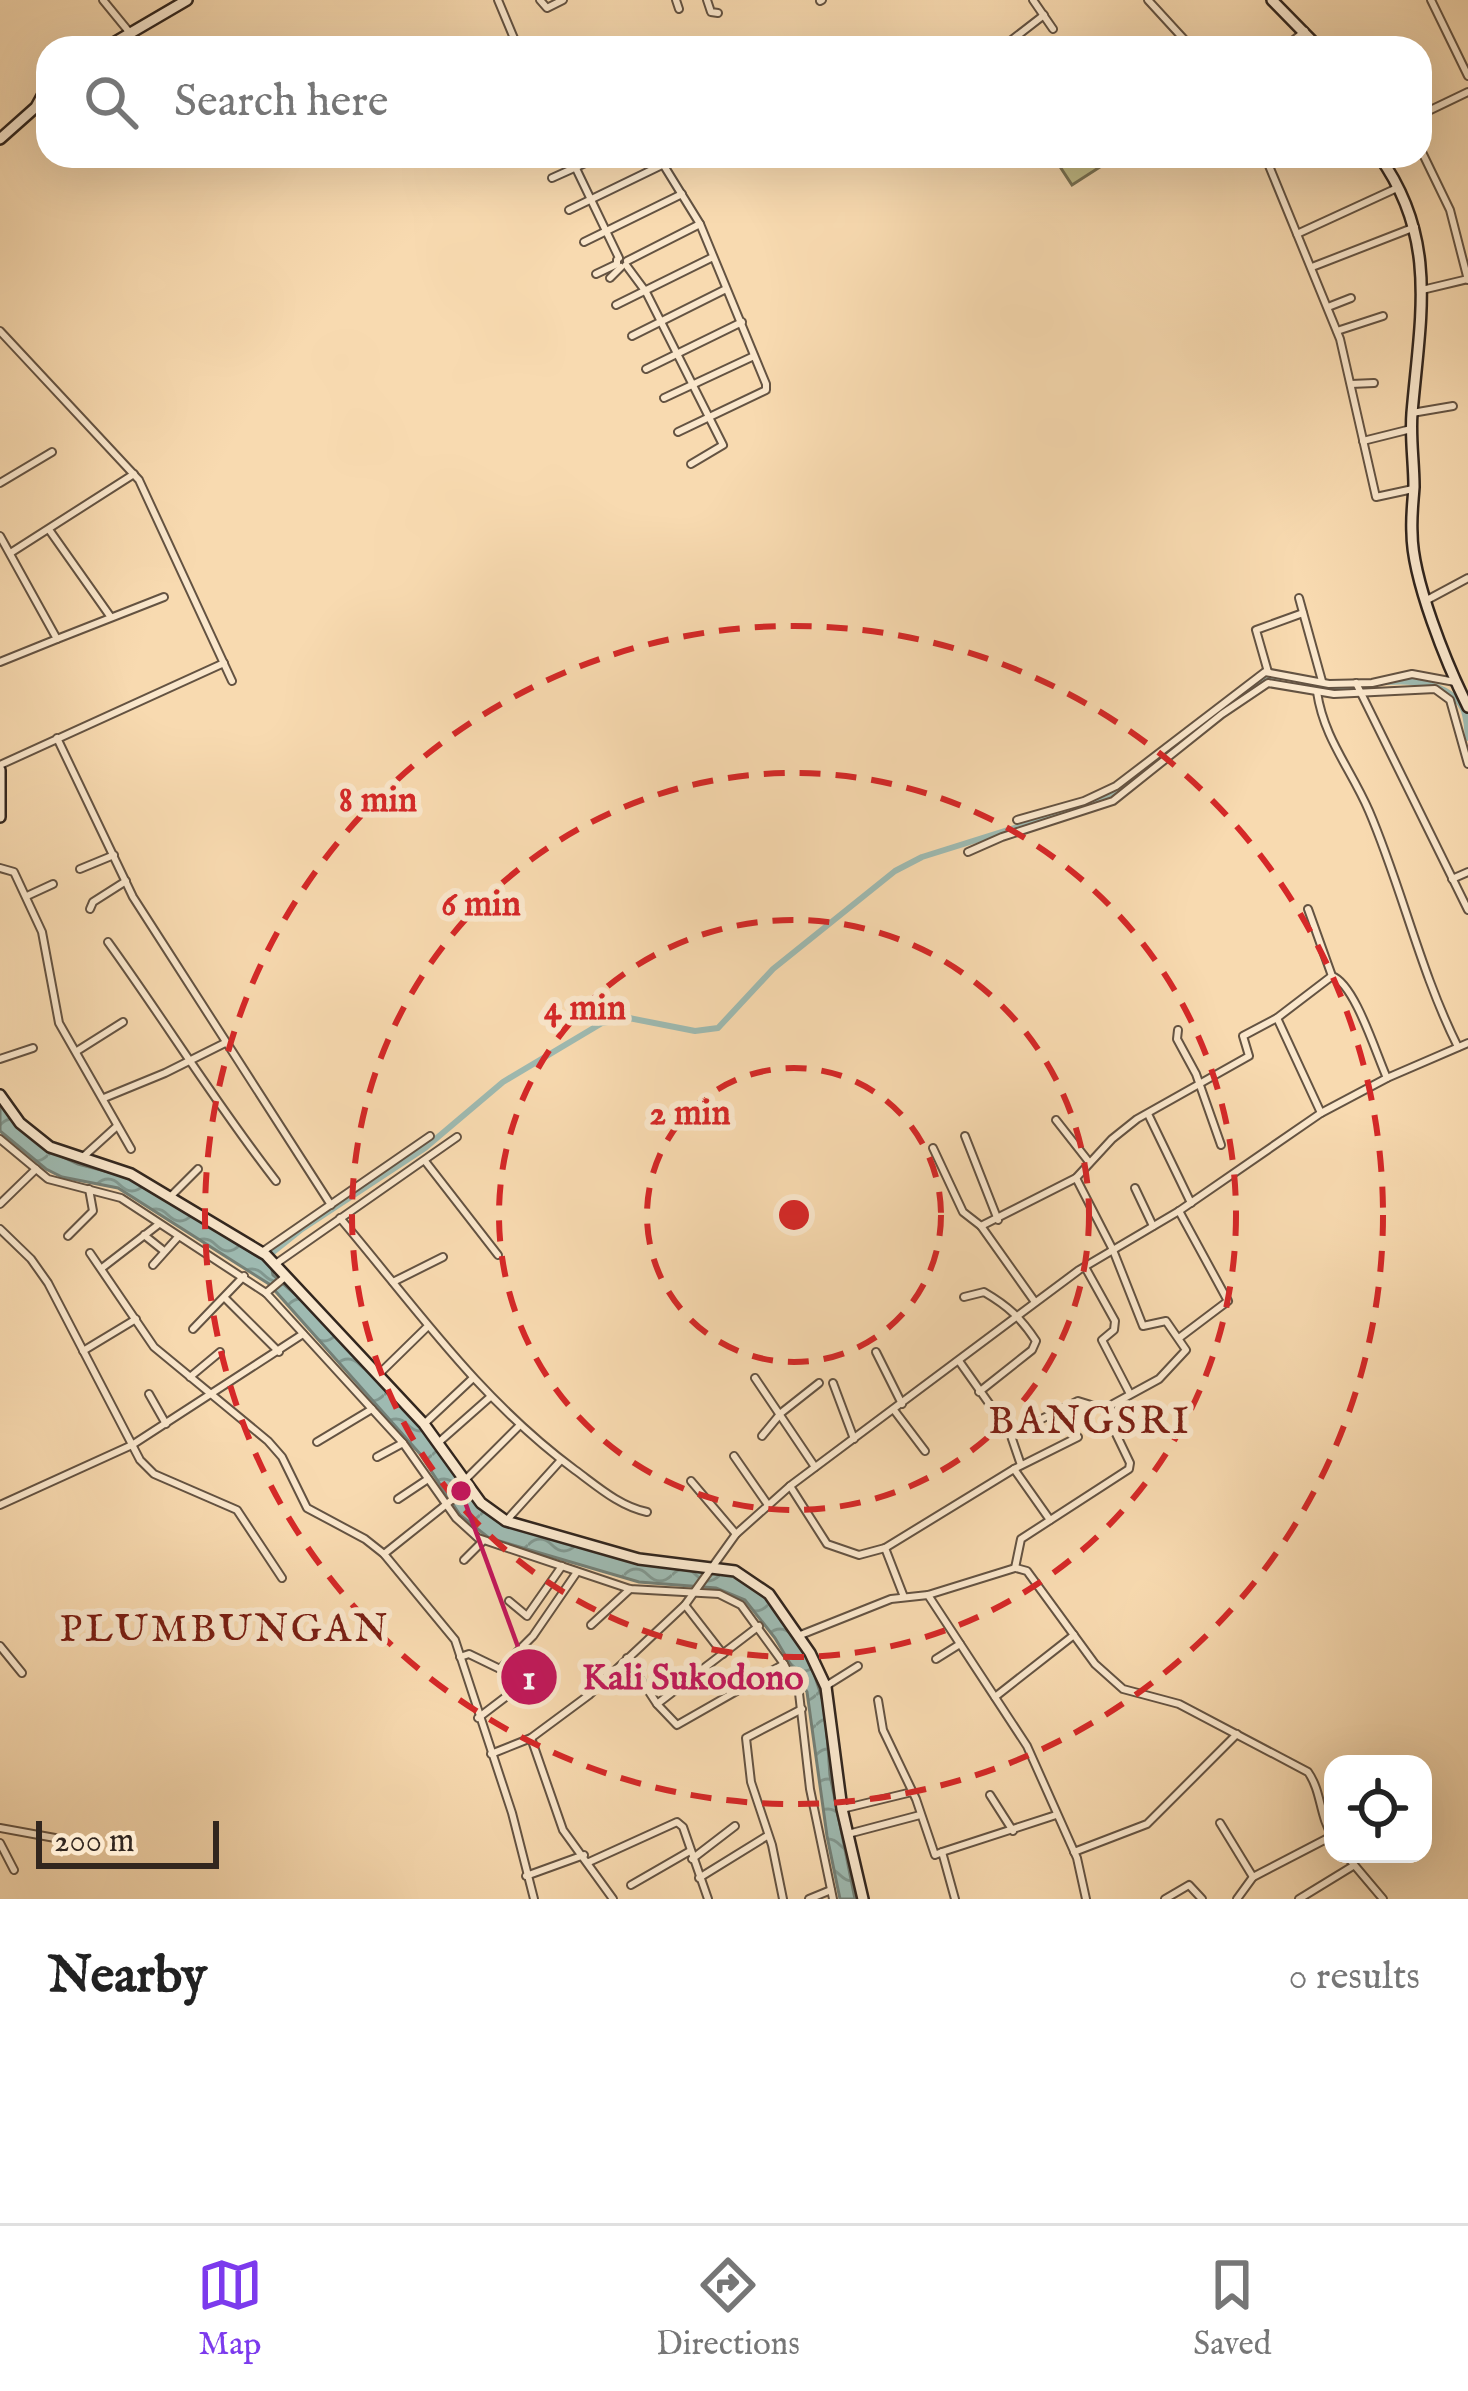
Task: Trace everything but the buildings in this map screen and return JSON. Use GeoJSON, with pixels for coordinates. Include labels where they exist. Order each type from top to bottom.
{"type":"FeatureCollection","features":[{"type":"Feature","properties":{"kind":"main road"},"geometry":{"type":"LineString","coordinates":[[125,36],[187,0]]}},
{"type":"Feature","properties":{"kind":"main road"},"geometry":{"type":"LineString","coordinates":[[1272,0],[1309,36]]}},
{"type":"Feature","properties":{"kind":"main road"},"geometry":{"type":"LineString","coordinates":[[0,139],[36,107]]}},
{"type":"Feature","properties":{"kind":"main road"},"geometry":{"type":"LineString","coordinates":[[1388,168],[1401,187],[1416,227],[1422,290],[1411,429],[1412,537],[1427,600],[1468,707]]}},
{"type":"Feature","properties":{"kind":"main road"},"geometry":{"type":"LineString","coordinates":[[0,767],[0,817]]}},
{"type":"Feature","properties":{"kind":"main road"},"geometry":{"type":"LineString","coordinates":[[0,1096],[41,1141],[80,1160],[131,1174],[268,1258],[424,1424],[466,1485],[506,1521],[639,1558],[742,1574],[755,1582],[776,1602],[826,1687],[842,1809],[863,1899]]}},
{"type":"Feature","properties":{"kind":"street"},"geometry":{"type":"LineString","coordinates":[[103,0],[130,33]]}},
{"type":"Feature","properties":{"kind":"street"},"geometry":{"type":"LineString","coordinates":[[498,0],[513,36]]}},
{"type":"Feature","properties":{"kind":"street"},"geometry":{"type":"LineString","coordinates":[[539,0],[547,8],[563,0]]}},
{"type":"Feature","properties":{"kind":"street"},"geometry":{"type":"LineString","coordinates":[[676,0],[679,9]]}},
{"type":"Feature","properties":{"kind":"street"},"geometry":{"type":"LineString","coordinates":[[707,0],[710,11],[718,14]]}},
{"type":"Feature","properties":{"kind":"street"},"geometry":{"type":"LineString","coordinates":[[1033,0],[1053,28]]}},
{"type":"Feature","properties":{"kind":"street"},"geometry":{"type":"LineString","coordinates":[[1148,0],[1181,36]]}},
{"type":"Feature","properties":{"kind":"street"},"geometry":{"type":"LineString","coordinates":[[1432,0],[1467,72]]}},
{"type":"Feature","properties":{"kind":"street"},"geometry":{"type":"LineString","coordinates":[[1017,36],[1044,15]]}},
{"type":"Feature","properties":{"kind":"street"},"geometry":{"type":"LineString","coordinates":[[1299,36],[1305,31]]}},
{"type":"Feature","properties":{"kind":"street"},"geometry":{"type":"LineString","coordinates":[[1432,109],[1468,92]]}},
{"type":"Feature","properties":{"kind":"street"},"geometry":{"type":"LineString","coordinates":[[569,210],[647,168]]}},
{"type":"Feature","properties":{"kind":"street"},"geometry":{"type":"LineString","coordinates":[[666,168],[700,224],[766,390],[678,432]]}},
{"type":"Feature","properties":{"kind":"street"},"geometry":{"type":"LineString","coordinates":[[1269,168],[1337,331],[1376,498],[1413,493]]}},
{"type":"Feature","properties":{"kind":"street"},"geometry":{"type":"LineString","coordinates":[[1422,290],[1468,280],[1450,210],[1430,168]]}},
{"type":"Feature","properties":{"kind":"street"},"geometry":{"type":"LineString","coordinates":[[552,178],[576,169],[622,263],[646,292],[723,447],[691,464]]}},
{"type":"Feature","properties":{"kind":"street"},"geometry":{"type":"LineString","coordinates":[[1297,234],[1401,187]]}},
{"type":"Feature","properties":{"kind":"street"},"geometry":{"type":"LineString","coordinates":[[584,242],[682,194]]}},
{"type":"Feature","properties":{"kind":"street"},"geometry":{"type":"LineString","coordinates":[[596,274],[700,224]]}},
{"type":"Feature","properties":{"kind":"street"},"geometry":{"type":"LineString","coordinates":[[1312,267],[1416,227]]}},
{"type":"Feature","properties":{"kind":"street"},"geometry":{"type":"LineString","coordinates":[[616,305],[713,257]]}},
{"type":"Feature","properties":{"kind":"street"},"geometry":{"type":"LineString","coordinates":[[610,278],[622,263]]}},
{"type":"Feature","properties":{"kind":"street"},"geometry":{"type":"LineString","coordinates":[[632,336],[726,289]]}},
{"type":"Feature","properties":{"kind":"street"},"geometry":{"type":"LineString","coordinates":[[1328,307],[1351,298]]}},
{"type":"Feature","properties":{"kind":"street"},"geometry":{"type":"LineString","coordinates":[[1337,331],[1383,316]]}},
{"type":"Feature","properties":{"kind":"street"},"geometry":{"type":"LineString","coordinates":[[646,369],[742,322]]}},
{"type":"Feature","properties":{"kind":"street"},"geometry":{"type":"LineString","coordinates":[[0,331],[134,474],[232,681]]}},
{"type":"Feature","properties":{"kind":"street"},"geometry":{"type":"LineString","coordinates":[[664,398],[754,356]]}},
{"type":"Feature","properties":{"kind":"street"},"geometry":{"type":"LineString","coordinates":[[1351,384],[1374,383]]}},
{"type":"Feature","properties":{"kind":"street"},"geometry":{"type":"LineString","coordinates":[[1412,413],[1454,406]]}},
{"type":"Feature","properties":{"kind":"street"},"geometry":{"type":"LineString","coordinates":[[1363,441],[1411,429]]}},
{"type":"Feature","properties":{"kind":"street"},"geometry":{"type":"LineString","coordinates":[[0,483],[52,452]]}},
{"type":"Feature","properties":{"kind":"street"},"geometry":{"type":"LineString","coordinates":[[0,555],[50,531],[134,474]]}},
{"type":"Feature","properties":{"kind":"street"},"geometry":{"type":"LineString","coordinates":[[50,531],[110,616]]}},
{"type":"Feature","properties":{"kind":"street"},"geometry":{"type":"LineString","coordinates":[[0,536],[57,639]]}},
{"type":"Feature","properties":{"kind":"street"},"geometry":{"type":"LineString","coordinates":[[1427,600],[1468,578]]}},
{"type":"Feature","properties":{"kind":"street"},"geometry":{"type":"LineString","coordinates":[[0,662],[164,597]]}},
{"type":"Feature","properties":{"kind":"street"},"geometry":{"type":"LineString","coordinates":[[1299,598],[1323,682]]}},
{"type":"Feature","properties":{"kind":"street"},"geometry":{"type":"LineString","coordinates":[[1268,672],[1256,630],[1303,613]]}},
{"type":"Feature","properties":{"kind":"street"},"geometry":{"type":"LineString","coordinates":[[0,767],[224,663]]}},
{"type":"Feature","properties":{"kind":"street"},"geometry":{"type":"LineString","coordinates":[[1017,820],[1084,801],[1116,786],[1268,672],[1358,688],[1412,674],[1455,682]]}},
{"type":"Feature","properties":{"kind":"street"},"geometry":{"type":"LineString","coordinates":[[968,852],[1113,801],[1260,685],[1276,682],[1317,692],[1420,688],[1446,694],[1468,764]]}},
{"type":"Feature","properties":{"kind":"street"},"geometry":{"type":"LineString","coordinates":[[1358,688],[1468,910]]}},
{"type":"Feature","properties":{"kind":"street"},"geometry":{"type":"LineString","coordinates":[[1317,692],[1322,723],[1369,811],[1420,958],[1458,1047]]}},
{"type":"Feature","properties":{"kind":"street"},"geometry":{"type":"LineString","coordinates":[[57,738],[126,881],[332,1205]]}},
{"type":"Feature","properties":{"kind":"street"},"geometry":{"type":"LineString","coordinates":[[80,869],[114,855]]}},
{"type":"Feature","properties":{"kind":"street"},"geometry":{"type":"LineString","coordinates":[[0,868],[14,872],[27,896],[42,932],[59,1023],[131,1149]]}},
{"type":"Feature","properties":{"kind":"street"},"geometry":{"type":"LineString","coordinates":[[1452,879],[1468,872]]}},
{"type":"Feature","properties":{"kind":"street"},"geometry":{"type":"LineString","coordinates":[[90,909],[126,881]]}},
{"type":"Feature","properties":{"kind":"street"},"geometry":{"type":"LineString","coordinates":[[27,896],[52,884]]}},
{"type":"Feature","properties":{"kind":"street"},"geometry":{"type":"LineString","coordinates":[[1308,909],[1332,976],[1342,980],[1387,1078]]}},
{"type":"Feature","properties":{"kind":"street"},"geometry":{"type":"LineString","coordinates":[[108,942],[230,1122],[276,1181]]}},
{"type":"Feature","properties":{"kind":"street"},"geometry":{"type":"LineString","coordinates":[[981,1226],[1076,1178],[1112,1139],[1249,1056],[1244,1036],[1277,1018],[1332,976]]}},
{"type":"Feature","properties":{"kind":"street"},"geometry":{"type":"LineString","coordinates":[[1277,1018],[1321,1113]]}},
{"type":"Feature","properties":{"kind":"street"},"geometry":{"type":"LineString","coordinates":[[76,1051],[123,1022]]}},
{"type":"Feature","properties":{"kind":"street"},"geometry":{"type":"LineString","coordinates":[[1178,1030],[1177,1039],[1221,1145]]}},
{"type":"Feature","properties":{"kind":"street"},"geometry":{"type":"LineString","coordinates":[[104,1098],[225,1042]]}},
{"type":"Feature","properties":{"kind":"street"},"geometry":{"type":"LineString","coordinates":[[491,1754],[531,1738],[589,1695],[685,1605],[736,1534],[790,1486],[1085,1267],[1179,1211],[1321,1113],[1468,1043]]}},
{"type":"Feature","properties":{"kind":"street"},"geometry":{"type":"LineString","coordinates":[[0,1059],[33,1048]]}},
{"type":"Feature","properties":{"kind":"street"},"geometry":{"type":"LineString","coordinates":[[1148,1114],[1190,1201]]}},
{"type":"Feature","properties":{"kind":"street"},"geometry":{"type":"LineString","coordinates":[[1056,1120],[1089,1162]]}},
{"type":"Feature","properties":{"kind":"street"},"geometry":{"type":"LineString","coordinates":[[80,1160],[116,1127]]}},
{"type":"Feature","properties":{"kind":"street"},"geometry":{"type":"LineString","coordinates":[[268,1258],[332,1205],[430,1136]]}},
{"type":"Feature","properties":{"kind":"street"},"geometry":{"type":"LineString","coordinates":[[965,1136],[998,1220]]}},
{"type":"Feature","properties":{"kind":"street"},"geometry":{"type":"LineString","coordinates":[[268,1258],[340,1218],[457,1138]]}},
{"type":"Feature","properties":{"kind":"street"},"geometry":{"type":"LineString","coordinates":[[0,1139],[53,1181],[121,1198],[268,1290],[403,1443],[466,1529],[483,1540],[630,1589],[698,1590],[731,1599],[759,1626],[784,1664],[802,1709],[810,1789],[832,1894],[809,1899]]}},
{"type":"Feature","properties":{"kind":"street"},"geometry":{"type":"LineString","coordinates":[[934,1148],[963,1212],[981,1226],[1036,1303]]}},
{"type":"Feature","properties":{"kind":"street"},"geometry":{"type":"LineString","coordinates":[[425,1161],[498,1255]]}},
{"type":"Feature","properties":{"kind":"street"},"geometry":{"type":"LineString","coordinates":[[0,1204],[36,1169]]}},
{"type":"Feature","properties":{"kind":"street"},"geometry":{"type":"LineString","coordinates":[[169,1198],[199,1169]]}},
{"type":"Feature","properties":{"kind":"street"},"geometry":{"type":"LineString","coordinates":[[1076,1178],[1113,1250],[1143,1326],[1166,1321],[1186,1350],[1159,1379],[1104,1409]]}},
{"type":"Feature","properties":{"kind":"street"},"geometry":{"type":"LineString","coordinates":[[1135,1188],[1153,1226]]}},
{"type":"Feature","properties":{"kind":"street"},"geometry":{"type":"LineString","coordinates":[[68,1236],[93,1211],[88,1189]]}},
{"type":"Feature","properties":{"kind":"street"},"geometry":{"type":"LineString","coordinates":[[1179,1211],[1228,1300],[1179,1338]]}},
{"type":"Feature","properties":{"kind":"street"},"geometry":{"type":"LineString","coordinates":[[340,1218],[427,1328],[519,1426],[606,1493],[646,1512]]}},
{"type":"Feature","properties":{"kind":"street"},"geometry":{"type":"LineString","coordinates":[[102,1268],[159,1224]]}},
{"type":"Feature","properties":{"kind":"street"},"geometry":{"type":"LineString","coordinates":[[0,1229],[48,1283],[140,1460],[154,1474],[237,1510],[282,1578]]}},
{"type":"Feature","properties":{"kind":"street"},"geometry":{"type":"LineString","coordinates":[[144,1235],[164,1251]]}},
{"type":"Feature","properties":{"kind":"street"},"geometry":{"type":"LineString","coordinates":[[153,1265],[178,1237]]}},
{"type":"Feature","properties":{"kind":"street"},"geometry":{"type":"LineString","coordinates":[[90,1253],[154,1347],[230,1407],[282,1457],[307,1508],[365,1539],[384,1555],[449,1630],[512,1814],[534,1899]]}},
{"type":"Feature","properties":{"kind":"street"},"geometry":{"type":"LineString","coordinates":[[393,1282],[443,1257]]}},
{"type":"Feature","properties":{"kind":"street"},"geometry":{"type":"LineString","coordinates":[[1085,1267],[1115,1322],[1114,1330],[1102,1340],[1130,1394]]}},
{"type":"Feature","properties":{"kind":"street"},"geometry":{"type":"LineString","coordinates":[[193,1329],[244,1276]]}},
{"type":"Feature","properties":{"kind":"street"},"geometry":{"type":"LineString","coordinates":[[268,1290],[283,1278]]}},
{"type":"Feature","properties":{"kind":"street"},"geometry":{"type":"LineString","coordinates":[[964,1297],[984,1292],[1019,1316],[1036,1346],[979,1391]]}},
{"type":"Feature","properties":{"kind":"street"},"geometry":{"type":"LineString","coordinates":[[225,1298],[280,1352]]}},
{"type":"Feature","properties":{"kind":"street"},"geometry":{"type":"LineString","coordinates":[[83,1351],[136,1318]]}},
{"type":"Feature","properties":{"kind":"street"},"geometry":{"type":"LineString","coordinates":[[379,1374],[427,1328]]}},
{"type":"Feature","properties":{"kind":"street"},"geometry":{"type":"LineString","coordinates":[[0,1505],[132,1445],[303,1334]]}},
{"type":"Feature","properties":{"kind":"street"},"geometry":{"type":"LineString","coordinates":[[190,1377],[220,1352]]}},
{"type":"Feature","properties":{"kind":"street"},"geometry":{"type":"LineString","coordinates":[[876,1352],[898,1407],[925,1451]]}},
{"type":"Feature","properties":{"kind":"street"},"geometry":{"type":"LineString","coordinates":[[958,1361],[1011,1434],[1018,1467],[1050,1520]]}},
{"type":"Feature","properties":{"kind":"street"},"geometry":{"type":"LineString","coordinates":[[755,1378],[815,1467]]}},
{"type":"Feature","properties":{"kind":"street"},"geometry":{"type":"LineString","coordinates":[[424,1424],[472,1379]]}},
{"type":"Feature","properties":{"kind":"street"},"geometry":{"type":"LineString","coordinates":[[833,1383],[854,1439]]}},
{"type":"Feature","properties":{"kind":"street"},"geometry":{"type":"LineString","coordinates":[[762,1436],[781,1413],[819,1384]]}},
{"type":"Feature","properties":{"kind":"street"},"geometry":{"type":"LineString","coordinates":[[149,1394],[166,1424]]}},
{"type":"Feature","properties":{"kind":"street"},"geometry":{"type":"LineString","coordinates":[[438,1443],[490,1397]]}},
{"type":"Feature","properties":{"kind":"street"},"geometry":{"type":"LineString","coordinates":[[1011,1434],[1078,1401],[1104,1409],[1130,1462],[1129,1468],[1018,1542],[1015,1568]]}},
{"type":"Feature","properties":{"kind":"street"},"geometry":{"type":"LineString","coordinates":[[317,1442],[372,1409]]}},
{"type":"Feature","properties":{"kind":"street"},"geometry":{"type":"LineString","coordinates":[[384,1555],[466,1485],[519,1426]]}},
{"type":"Feature","properties":{"kind":"street"},"geometry":{"type":"LineString","coordinates":[[790,1486],[827,1544],[859,1555],[885,1548],[1018,1467],[1078,1437]]}},
{"type":"Feature","properties":{"kind":"street"},"geometry":{"type":"LineString","coordinates":[[377,1457],[403,1443]]}},
{"type":"Feature","properties":{"kind":"street"},"geometry":{"type":"LineString","coordinates":[[734,1456],[768,1505]]}},
{"type":"Feature","properties":{"kind":"street"},"geometry":{"type":"LineString","coordinates":[[506,1521],[561,1460]]}},
{"type":"Feature","properties":{"kind":"street"},"geometry":{"type":"LineString","coordinates":[[398,1499],[428,1479]]}},
{"type":"Feature","properties":{"kind":"street"},"geometry":{"type":"LineString","coordinates":[[691,1481],[736,1534]]}},
{"type":"Feature","properties":{"kind":"street"},"geometry":{"type":"LineString","coordinates":[[464,1560],[483,1540]]}},
{"type":"Feature","properties":{"kind":"street"},"geometry":{"type":"LineString","coordinates":[[885,1548],[904,1597]]}},
{"type":"Feature","properties":{"kind":"street"},"geometry":{"type":"LineString","coordinates":[[509,1600],[527,1616],[562,1566]]}},
{"type":"Feature","properties":{"kind":"street"},"geometry":{"type":"LineString","coordinates":[[798,1636],[891,1599],[928,1595],[1015,1568],[1028,1571],[1095,1664],[1123,1690],[1179,1704],[1308,1772],[1324,1825]]}},
{"type":"Feature","properties":{"kind":"street"},"geometry":{"type":"LineString","coordinates":[[460,1658],[469,1654],[495,1668],[503,1666],[533,1636],[577,1572]]}},
{"type":"Feature","properties":{"kind":"street"},"geometry":{"type":"LineString","coordinates":[[590,1625],[630,1589]]}},
{"type":"Feature","properties":{"kind":"street"},"geometry":{"type":"LineString","coordinates":[[928,1595],[1027,1746],[1074,1852],[1086,1899]]}},
{"type":"Feature","properties":{"kind":"street"},"geometry":{"type":"LineString","coordinates":[[685,1605],[723,1654]]}},
{"type":"Feature","properties":{"kind":"street"},"geometry":{"type":"LineString","coordinates":[[657,1704],[759,1626]]}},
{"type":"Feature","properties":{"kind":"street"},"geometry":{"type":"LineString","coordinates":[[995,1697],[1074,1635]]}},
{"type":"Feature","properties":{"kind":"street"},"geometry":{"type":"LineString","coordinates":[[936,1659],[959,1644]]}},
{"type":"Feature","properties":{"kind":"street"},"geometry":{"type":"LineString","coordinates":[[0,1646],[22,1673]]}},
{"type":"Feature","properties":{"kind":"street"},"geometry":{"type":"LineString","coordinates":[[627,1658],[657,1704],[674,1724],[681,1725],[784,1664]]}},
{"type":"Feature","properties":{"kind":"street"},"geometry":{"type":"LineString","coordinates":[[826,1687],[858,1666]]}},
{"type":"Feature","properties":{"kind":"street"},"geometry":{"type":"LineString","coordinates":[[478,1718],[520,1686]]}},
{"type":"Feature","properties":{"kind":"street"},"geometry":{"type":"LineString","coordinates":[[878,1700],[883,1730],[922,1815],[934,1855],[1056,1815]]}},
{"type":"Feature","properties":{"kind":"street"},"geometry":{"type":"LineString","coordinates":[[783,1899],[751,1782],[746,1738],[802,1709]]}},
{"type":"Feature","properties":{"kind":"street"},"geometry":{"type":"LineString","coordinates":[[1074,1852],[1147,1824],[1237,1734]]}},
{"type":"Feature","properties":{"kind":"street"},"geometry":{"type":"LineString","coordinates":[[531,1738],[554,1813],[614,1899]]}},
{"type":"Feature","properties":{"kind":"street"},"geometry":{"type":"LineString","coordinates":[[842,1809],[912,1792]]}},
{"type":"Feature","properties":{"kind":"street"},"geometry":{"type":"LineString","coordinates":[[990,1795],[1013,1831]]}},
{"type":"Feature","properties":{"kind":"street"},"geometry":{"type":"LineString","coordinates":[[848,1834],[922,1815]]}},
{"type":"Feature","properties":{"kind":"street"},"geometry":{"type":"LineString","coordinates":[[526,1876],[672,1823],[683,1827],[708,1899]]}},
{"type":"Feature","properties":{"kind":"street"},"geometry":{"type":"LineString","coordinates":[[1220,1823],[1253,1877]]}},
{"type":"Feature","properties":{"kind":"street"},"geometry":{"type":"LineString","coordinates":[[631,1885],[735,1826]]}},
{"type":"Feature","properties":{"kind":"street"},"geometry":{"type":"LineString","coordinates":[[0,1828],[55,1838]]}},
{"type":"Feature","properties":{"kind":"street"},"geometry":{"type":"LineString","coordinates":[[699,1878],[768,1835]]}},
{"type":"Feature","properties":{"kind":"street"},"geometry":{"type":"LineString","coordinates":[[1237,1899],[1253,1877],[1324,1842]]}},
{"type":"Feature","properties":{"kind":"street"},"geometry":{"type":"LineString","coordinates":[[0,1844],[14,1870]]}},
{"type":"Feature","properties":{"kind":"street"},"geometry":{"type":"LineString","coordinates":[[942,1852],[956,1899]]}},
{"type":"Feature","properties":{"kind":"street"},"geometry":{"type":"LineString","coordinates":[[1298,1899],[1353,1865],[1382,1899]]}},
{"type":"Feature","properties":{"kind":"street"},"geometry":{"type":"LineString","coordinates":[[1165,1899],[1189,1886],[1202,1899]]}},
{"type":"Feature","properties":{"kind":"shaded area"},"geometry":{"type":"Polygon","coordinates":[[[1061,168],[1098,168],[1072,185],[1061,168]]]}},
{"type":"Feature","properties":{"kind":"water"},"geometry":{"type":"Polygon","coordinates":[[[0,1103],[42,1147],[78,1164],[136,1179],[271,1265],[273,1275],[318,1314],[416,1417],[504,1525],[647,1563],[737,1574],[770,1600],[808,1655],[825,1707],[830,1775],[855,1899],[840,1899],[807,1692],[775,1638],[745,1600],[716,1588],[639,1582],[489,1538],[460,1515],[420,1454],[269,1284],[118,1188],[62,1177],[46,1169],[0,1131],[0,1103]]]}},
{"type":"Feature","properties":{"kind":"waterway"},"geometry":{"type":"LineString","coordinates":[[257,1265],[302,1229],[425,1148],[503,1082],[602,1023],[629,1018],[695,1031],[718,1028],[773,969],[895,871],[922,857],[1085,806],[1127,786],[1254,684],[1279,677]]}},
{"type":"Feature","properties":{"kind":"waterway"},"geometry":{"type":"LineString","coordinates":[[1386,682],[1417,682],[1448,692],[1464,710],[1468,738]]}},
{"type":"Feature","properties":{"kind":"waterway"},"geometry":{"type":"LineString","coordinates":[[1321,685],[1334,689],[1355,686]]}},
{"type":"Feature","properties":{"kind":"place","name":"Kali Sukodono"},"geometry":{"type":"Point","coordinates":[461,1491]}},
{"type":"Feature","properties":{"kind":"district","name":"BANGSRI"},"geometry":{"type":"Point","coordinates":[1090,1419]}},
{"type":"Feature","properties":{"kind":"district","name":"PLUMBUNGAN"},"geometry":{"type":"Point","coordinates":[225,1627]}}]}
